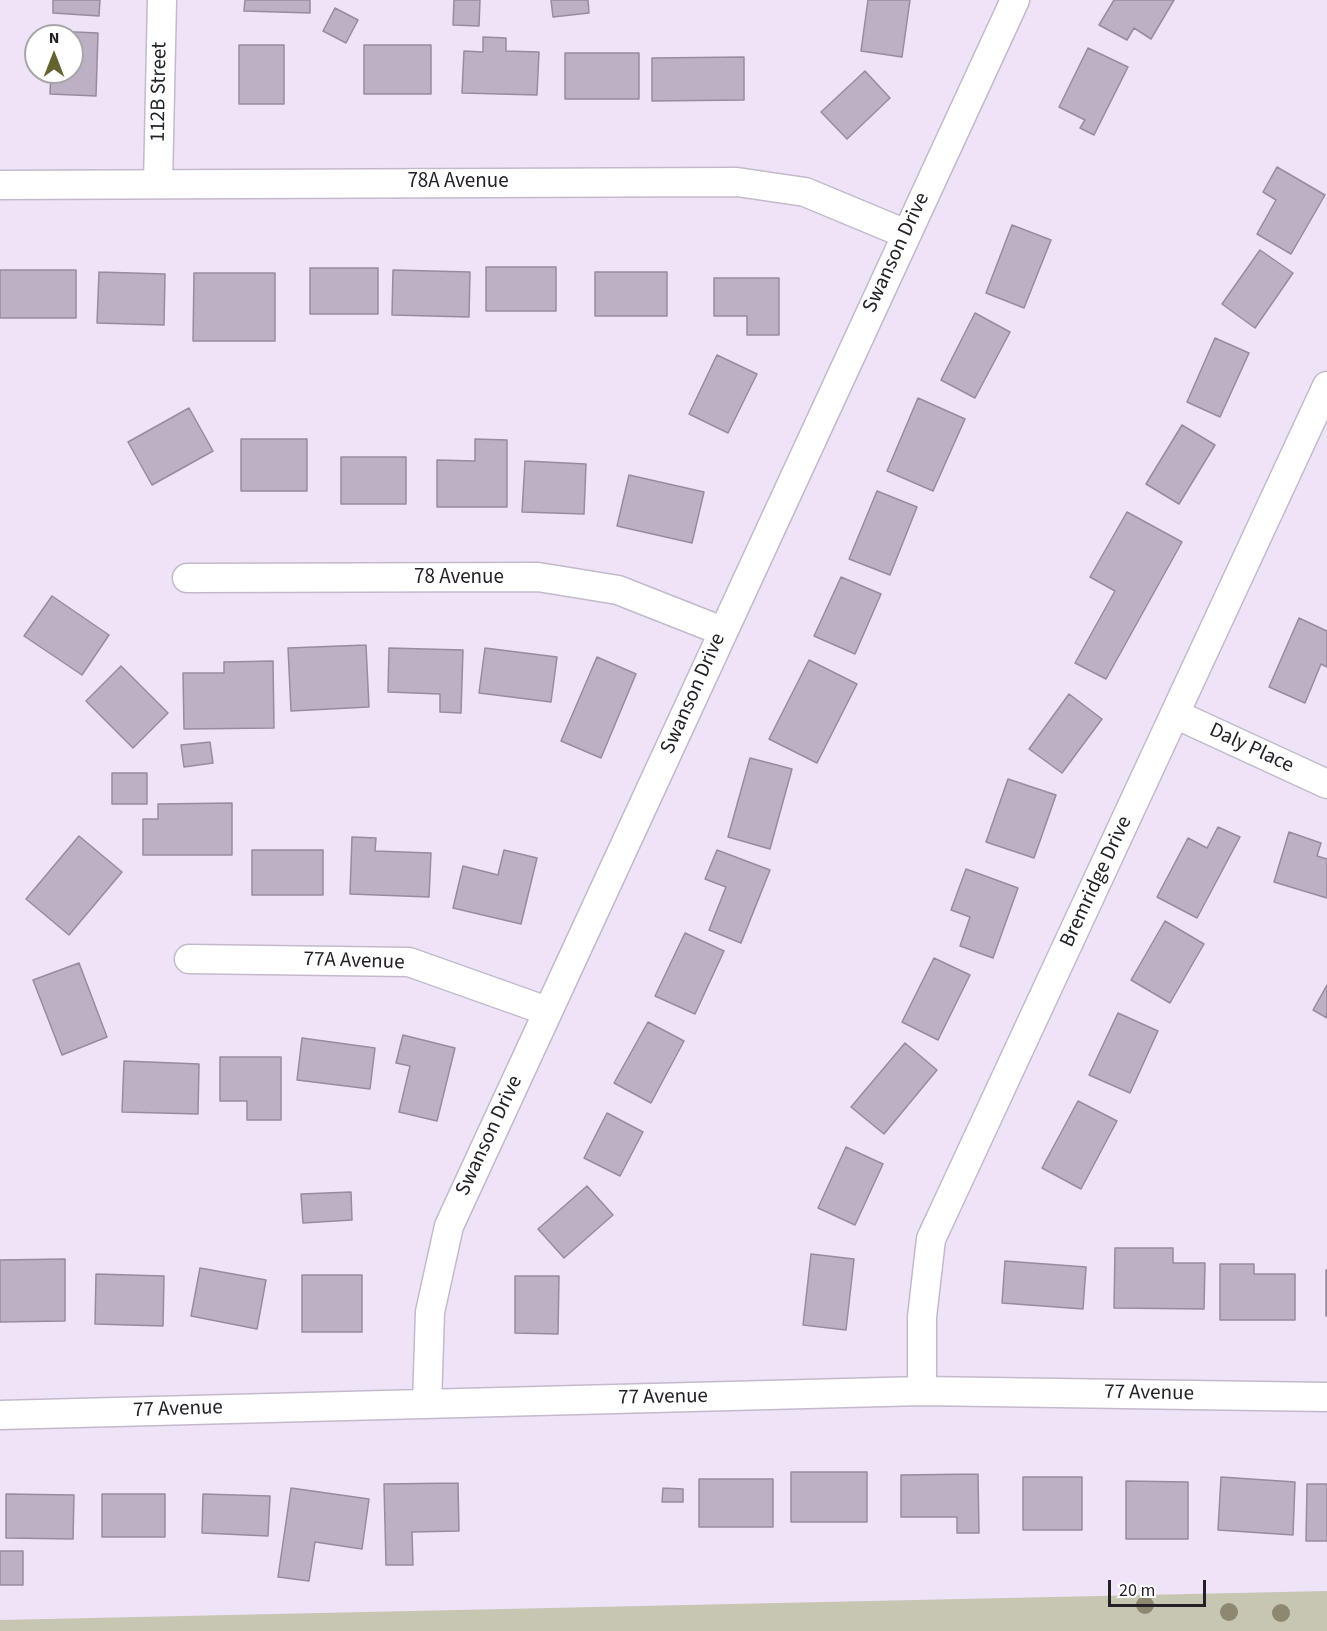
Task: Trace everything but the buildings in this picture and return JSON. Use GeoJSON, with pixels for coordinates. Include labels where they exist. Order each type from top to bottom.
{"type":"FeatureCollection","features":[{"type":"Feature","properties":{"kind":"street","name":"112B Street"},"geometry":{"type":"LineString","coordinates":[[158,184],[162,0]]}},
{"type":"Feature","properties":{"kind":"street","name":"Swanson Drive"},"geometry":{"type":"LineString","coordinates":[[427,1404],[430,1312],[448,1226],[1015,0]]}},
{"type":"Feature","properties":{"kind":"street","name":"78A Avenue"},"geometry":{"type":"LineString","coordinates":[[0,185],[737,182],[805,192],[906,234]]}},
{"type":"Feature","properties":{"kind":"street","name":"Bremridge Drive"},"geometry":{"type":"LineString","coordinates":[[922,1391],[922,1317],[931,1239],[1175,714],[1321,416],[1327,386]]}},
{"type":"Feature","properties":{"kind":"street","name":"78 Avenue"},"geometry":{"type":"LineString","coordinates":[[187,579],[538,577],[618,590],[722,631]]}},
{"type":"Feature","properties":{"kind":"street","name":"Daly Place"},"geometry":{"type":"LineString","coordinates":[[1175,714],[1327,784]]}},
{"type":"Feature","properties":{"kind":"street","name":"77A Avenue"},"geometry":{"type":"LineString","coordinates":[[189,959],[409,962],[547,1011]]}},
{"type":"Feature","properties":{"kind":"street","name":"77 Avenue"},"geometry":{"type":"LineString","coordinates":[[0,1415],[922,1391],[1327,1397]]}},
{"type":"Feature","properties":{"kind":"green space"},"geometry":{"type":"Polygon","coordinates":[[[1327,1591],[1327,1631],[0,1631],[0,1620],[1327,1591]]]}}]}
